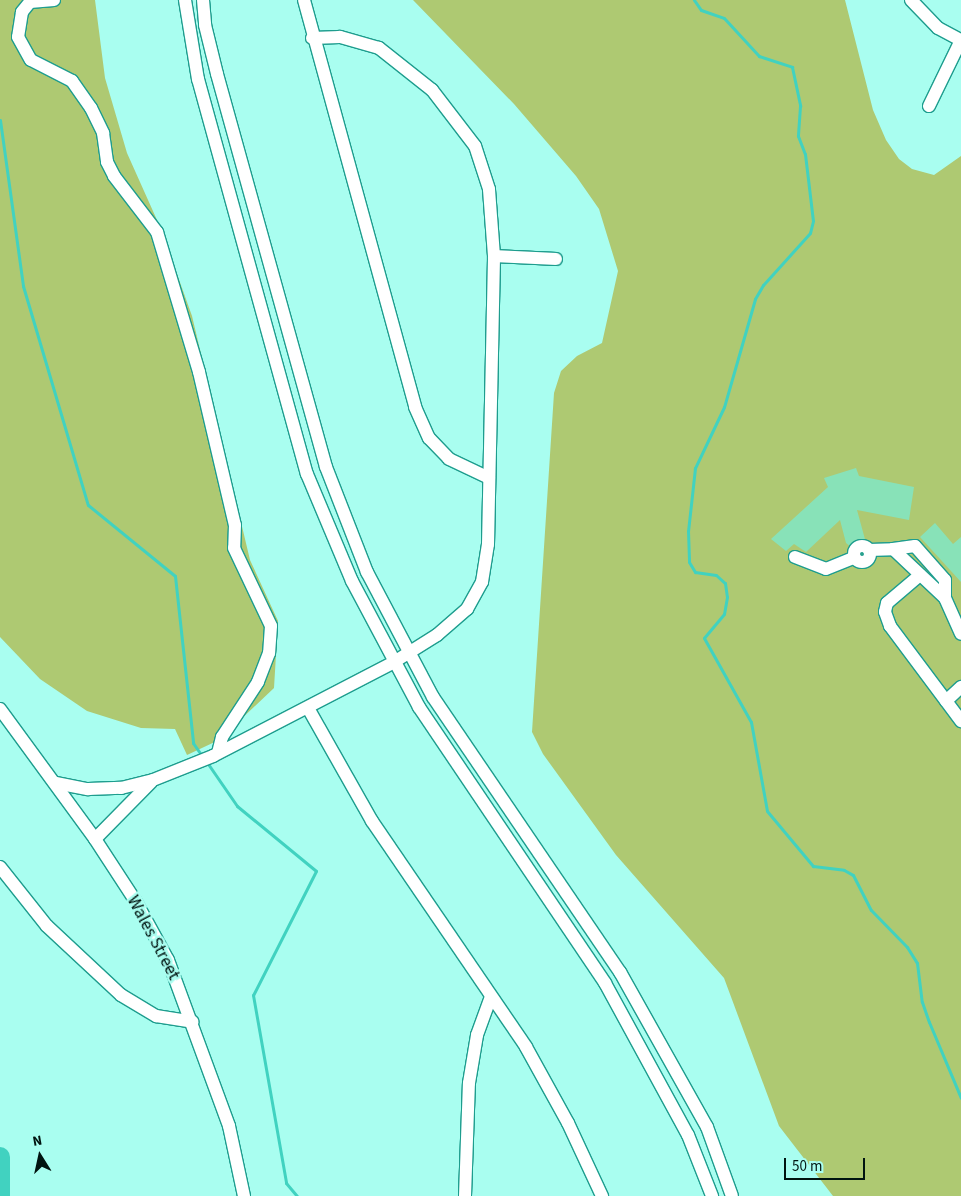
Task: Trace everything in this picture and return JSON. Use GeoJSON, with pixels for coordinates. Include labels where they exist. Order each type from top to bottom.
{"type":"FeatureCollection","features":[{"type":"Feature","properties":{"kind":"street"},"geometry":{"type":"LineString","coordinates":[[54,0],[30,2],[22,12],[18,37],[31,60],[72,81],[91,108],[103,134],[107,162],[114,176],[157,232],[199,372],[235,524],[234,548],[271,626],[269,653],[258,682],[222,737],[216,755]]}},
{"type":"Feature","properties":{"kind":"street"},"geometry":{"type":"LineString","coordinates":[[185,0],[198,79],[307,474],[352,581],[419,707],[605,983],[688,1135],[712,1196]]}},
{"type":"Feature","properties":{"kind":"street"},"geometry":{"type":"LineString","coordinates":[[203,0],[205,25],[217,74],[326,467],[367,572],[408,654],[433,697],[620,972],[707,1127],[732,1196]]}},
{"type":"Feature","properties":{"kind":"street"},"geometry":{"type":"LineString","coordinates":[[304,0],[312,38],[415,407],[429,438],[449,459],[489,478]]}},
{"type":"Feature","properties":{"kind":"street"},"geometry":{"type":"LineString","coordinates":[[911,0],[938,28],[961,40],[929,106]]}},
{"type":"Feature","properties":{"kind":"street"},"geometry":{"type":"LineString","coordinates":[[56,783],[88,789],[121,788],[153,780],[190,767],[216,755],[408,654],[437,635],[467,609],[482,582],[488,544],[494,256],[489,189],[475,146],[432,90],[379,48],[340,37],[312,38]]}},
{"type":"Feature","properties":{"kind":"street"},"geometry":{"type":"LineString","coordinates":[[494,256],[556,258]]}},
{"type":"Feature","properties":{"kind":"street"},"geometry":{"type":"LineString","coordinates":[[795,557],[826,569],[855,557],[865,560],[869,550],[915,546],[945,580],[945,598]]}},
{"type":"Feature","properties":{"kind":"street"},"geometry":{"type":"LineString","coordinates":[[893,549],[945,598],[961,634]]}},
{"type":"Feature","properties":{"kind":"street"},"geometry":{"type":"LineString","coordinates":[[920,574],[887,603],[885,612],[890,626],[961,721]]}},
{"type":"Feature","properties":{"kind":"street"},"geometry":{"type":"LineString","coordinates":[[946,700],[961,687]]}},
{"type":"Feature","properties":{"kind":"street"},"geometry":{"type":"LineString","coordinates":[[308,708],[372,821],[490,999],[526,1047],[568,1123],[602,1196]]}},
{"type":"Feature","properties":{"kind":"street","name":"Wales Street"},"geometry":{"type":"LineString","coordinates":[[0,709],[56,783],[95,839],[136,902],[168,960],[193,1022],[230,1126],[244,1196]]}},
{"type":"Feature","properties":{"kind":"street"},"geometry":{"type":"LineString","coordinates":[[95,839],[153,780]]}},
{"type":"Feature","properties":{"kind":"street"},"geometry":{"type":"LineString","coordinates":[[0,867],[47,926],[121,995],[156,1016],[193,1022]]}},
{"type":"Feature","properties":{"kind":"street"},"geometry":{"type":"LineString","coordinates":[[465,1196],[469,1084],[477,1035],[490,999]]}},
{"type":"Feature","properties":{"kind":"green space"},"geometry":{"type":"Polygon","coordinates":[[[0,0],[95,0],[105,78],[127,153],[161,229],[192,316],[250,560],[278,621],[274,688],[219,740],[187,755],[175,729],[141,728],[87,711],[40,679],[0,637],[0,0]]]}},
{"type":"Feature","properties":{"kind":"green space"},"geometry":{"type":"Polygon","coordinates":[[[413,0],[845,0],[873,110],[886,140],[899,159],[912,169],[934,175],[961,156],[961,1196],[833,1196],[779,1126],[724,978],[616,855],[543,754],[532,732],[554,393],[561,371],[577,356],[602,343],[618,271],[599,209],[576,176],[514,104],[413,0]]]}},
{"type":"Feature","properties":{"kind":"building"},"geometry":{"type":"Polygon","coordinates":[[[856,468],[859,476],[914,487],[909,520],[857,510],[866,543],[852,548],[846,543],[840,520],[806,552],[794,544],[786,551],[771,539],[828,487],[824,478],[856,468]]]}},
{"type":"Feature","properties":{"kind":"building"},"geometry":{"type":"Polygon","coordinates":[[[935,523],[953,544],[961,537],[961,582],[920,537],[935,523]]]}},
{"type":"Feature","properties":{"kind":"waterway"},"geometry":{"type":"LineString","coordinates":[[694,0],[701,10],[724,18],[759,56],[792,67],[800,106],[798,136],[805,154],[813,221],[810,233],[763,285],[755,299],[724,407],[695,468],[688,531],[689,562],[695,572],[716,575],[725,583],[727,597],[724,614],[704,638],[751,722],[767,811],[813,866],[844,870],[853,875],[871,910],[907,947],[917,963],[922,1002],[929,1022],[961,1098]]}},
{"type":"Feature","properties":{"kind":"waterway"},"geometry":{"type":"LineString","coordinates":[[0,120],[23,286],[88,505],[175,576],[193,743],[202,756]]}},
{"type":"Feature","properties":{"kind":"waterway"},"geometry":{"type":"LineString","coordinates":[[206,761],[237,806],[316,871],[253,995],[286,1183],[297,1196]]}},
{"type":"Feature","properties":{"kind":"waterway"},"geometry":{"type":"LineString","coordinates":[[0,1157],[0,1196]]}}]}
